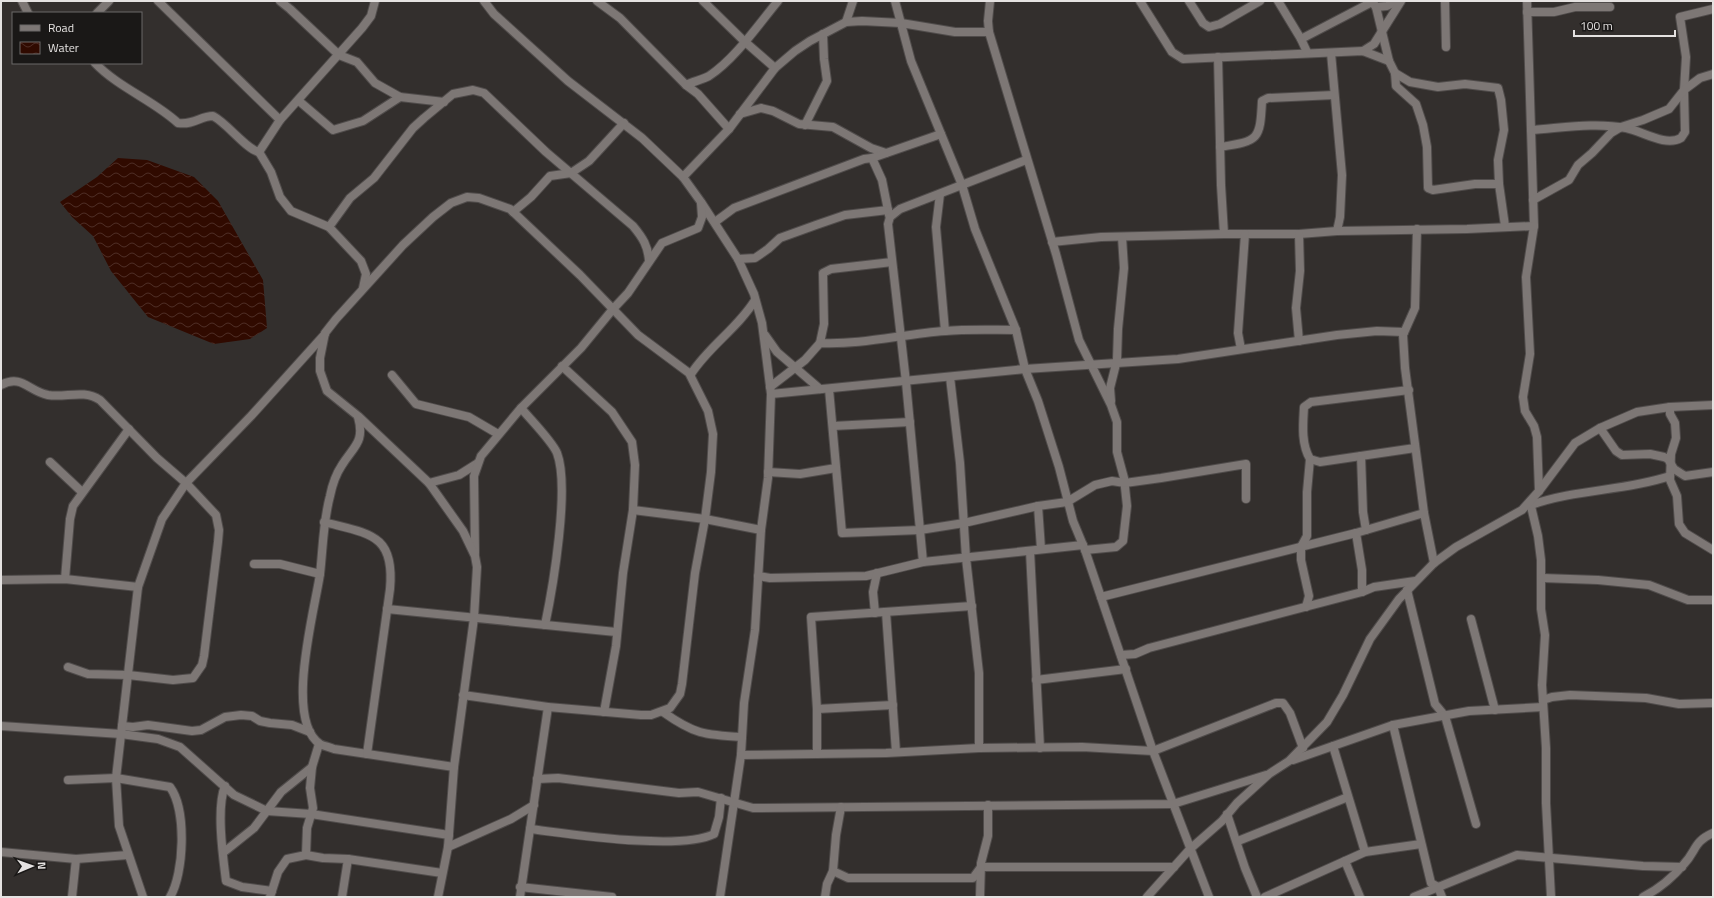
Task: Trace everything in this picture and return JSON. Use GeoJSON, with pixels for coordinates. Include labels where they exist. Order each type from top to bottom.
{"type":"FeatureCollection","features":[{"type":"Feature","properties":{"kind":"street"},"geometry":{"type":"LineString","coordinates":[[22,1],[28,12]]}},
{"type":"Feature","properties":{"kind":"street"},"geometry":{"type":"LineString","coordinates":[[98,12],[109,1]]}},
{"type":"Feature","properties":{"kind":"street"},"geometry":{"type":"LineString","coordinates":[[158,1],[280,120]]}},
{"type":"Feature","properties":{"kind":"street"},"geometry":{"type":"LineString","coordinates":[[280,1],[339,55],[357,62],[375,83],[400,97],[444,102]]}},
{"type":"Feature","properties":{"kind":"street"},"geometry":{"type":"LineString","coordinates":[[259,152],[280,120],[299,101],[371,16],[376,1]]}},
{"type":"Feature","properties":{"kind":"street"},"geometry":{"type":"LineString","coordinates":[[484,1],[500,18],[568,81],[642,138],[683,177],[738,259],[755,300],[764,333],[771,391],[768,472],[761,530],[755,630],[744,703],[740,755],[720,897]]}},
{"type":"Feature","properties":{"kind":"street"},"geometry":{"type":"LineString","coordinates":[[596,1],[620,18],[686,84],[698,94],[729,129]]}},
{"type":"Feature","properties":{"kind":"street"},"geometry":{"type":"LineString","coordinates":[[703,1],[744,42],[775,68]]}},
{"type":"Feature","properties":{"kind":"street"},"geometry":{"type":"LineString","coordinates":[[686,84],[707,77],[727,60],[778,1]]}},
{"type":"Feature","properties":{"kind":"street"},"geometry":{"type":"LineString","coordinates":[[846,22],[853,1]]}},
{"type":"Feature","properties":{"kind":"street"},"geometry":{"type":"LineString","coordinates":[[894,1],[910,61],[962,185],[975,228],[1016,330],[1025,369],[1038,401],[1059,467],[1067,502],[1084,547],[1153,750],[1209,897]]}},
{"type":"Feature","properties":{"kind":"street"},"geometry":{"type":"LineString","coordinates":[[758,576],[770,578],[866,576],[923,562],[1041,549],[1116,547],[1121,544],[1127,506],[1124,483],[1117,452],[1117,422],[1111,405],[1079,340],[1052,242],[1026,160],[989,32],[988,21],[990,1]]}},
{"type":"Feature","properties":{"kind":"street"},"geometry":{"type":"LineString","coordinates":[[1140,1],[1177,56],[1182,59],[1306,52],[1331,53],[1363,51],[1389,61]]}},
{"type":"Feature","properties":{"kind":"street"},"geometry":{"type":"LineString","coordinates":[[1189,1],[1204,23],[1209,27],[1220,24],[1260,1]]}},
{"type":"Feature","properties":{"kind":"street"},"geometry":{"type":"LineString","coordinates":[[1278,1],[1301,39],[1306,52]]}},
{"type":"Feature","properties":{"kind":"street"},"geometry":{"type":"LineString","coordinates":[[1301,39],[1373,3],[1387,6],[1397,1]]}},
{"type":"Feature","properties":{"kind":"street"},"geometry":{"type":"LineString","coordinates":[[1363,51],[1374,44],[1401,1]]}},
{"type":"Feature","properties":{"kind":"street"},"geometry":{"type":"LineString","coordinates":[[1445,1],[1446,47]]}},
{"type":"Feature","properties":{"kind":"street"},"geometry":{"type":"LineString","coordinates":[[1527,1],[1534,226],[1526,277],[1530,354],[1523,397],[1525,411],[1534,426],[1537,437],[1539,491]]}},
{"type":"Feature","properties":{"kind":"street"},"geometry":{"type":"LineString","coordinates":[[1373,3],[1389,61],[1395,73],[1396,86],[1416,104],[1423,125],[1427,147],[1428,188],[1433,190],[1475,184],[1499,184]]}},
{"type":"Feature","properties":{"kind":"street"},"geometry":{"type":"LineString","coordinates":[[1527,12],[1554,12],[1577,4],[1610,7]]}},
{"type":"Feature","properties":{"kind":"street"},"geometry":{"type":"LineString","coordinates":[[1531,130],[1603,125],[1621,127],[1669,142],[1681,138],[1685,132],[1684,90],[1686,51],[1680,25],[1680,17],[1713,9]]}},
{"type":"Feature","properties":{"kind":"street"},"geometry":{"type":"LineString","coordinates":[[683,177],[729,129],[775,68],[795,51],[846,22],[862,21],[901,24],[955,32],[989,32]]}},
{"type":"Feature","properties":{"kind":"street"},"geometry":{"type":"LineString","coordinates":[[805,125],[827,81],[823,34]]}},
{"type":"Feature","properties":{"kind":"street"},"geometry":{"type":"LineString","coordinates":[[1331,53],[1342,175],[1340,216],[1337,231]]}},
{"type":"Feature","properties":{"kind":"street"},"geometry":{"type":"LineString","coordinates":[[1218,57],[1224,234]]}},
{"type":"Feature","properties":{"kind":"street"},"geometry":{"type":"LineString","coordinates":[[96,64],[114,80],[170,115],[178,123],[193,123],[206,117],[213,116],[241,138],[252,150],[259,152],[271,172],[280,197],[291,211],[329,227],[361,261],[364,268],[365,281],[362,290]]}},
{"type":"Feature","properties":{"kind":"street"},"geometry":{"type":"LineString","coordinates":[[1395,73],[1410,82],[1438,87],[1465,84],[1498,88],[1501,100],[1504,130],[1498,160],[1499,184],[1505,226]]}},
{"type":"Feature","properties":{"kind":"street"},"geometry":{"type":"LineString","coordinates":[[1534,200],[1569,180],[1578,165],[1611,133],[1621,127],[1669,109],[1684,90],[1700,78],[1713,74]]}},
{"type":"Feature","properties":{"kind":"street"},"geometry":{"type":"LineString","coordinates":[[329,227],[350,198],[374,178],[413,128],[453,94],[473,90],[484,93],[546,152],[633,226],[644,239],[648,249],[649,261]]}},
{"type":"Feature","properties":{"kind":"street"},"geometry":{"type":"LineString","coordinates":[[1220,147],[1248,142],[1256,138],[1261,124],[1262,100],[1275,96],[1334,95]]}},
{"type":"Feature","properties":{"kind":"street"},"geometry":{"type":"LineString","coordinates":[[299,101],[333,130],[363,121],[400,97]]}},
{"type":"Feature","properties":{"kind":"street"},"geometry":{"type":"LineString","coordinates":[[740,114],[756,109],[768,110],[795,123],[833,127],[871,148],[886,154]]}},
{"type":"Feature","properties":{"kind":"street"},"geometry":{"type":"LineString","coordinates":[[513,212],[531,197],[550,176],[571,173],[589,162],[624,123]]}},
{"type":"Feature","properties":{"kind":"street"},"geometry":{"type":"LineString","coordinates":[[714,222],[734,208],[864,159],[886,154],[941,134]]}},
{"type":"Feature","properties":{"kind":"street"},"geometry":{"type":"LineString","coordinates":[[872,158],[882,180],[889,213],[888,224],[906,382],[923,562]]}},
{"type":"Feature","properties":{"kind":"street"},"geometry":{"type":"LineString","coordinates":[[738,259],[755,258],[780,238],[845,215],[889,213],[1026,160]]}},
{"type":"Feature","properties":{"kind":"street"},"geometry":{"type":"LineString","coordinates":[[940,194],[936,227],[946,331]]}},
{"type":"Feature","properties":{"kind":"street"},"geometry":{"type":"LineString","coordinates":[[143,897],[119,826],[116,778],[138,587],[162,519],[186,483],[251,416],[403,245],[433,217],[456,200],[467,197],[479,198],[498,203],[513,212],[580,275],[638,335],[690,374],[708,411],[713,434],[711,472],[705,519],[695,573],[682,684],[676,701],[670,708],[663,712],[641,715],[548,707],[464,695]]}},
{"type":"Feature","properties":{"kind":"street"},"geometry":{"type":"LineString","coordinates":[[438,897],[448,847],[454,767],[474,618],[477,567],[475,556],[473,497],[474,476],[481,456],[520,408],[581,348],[612,309],[628,293],[662,243],[698,228],[702,216],[701,202]]}},
{"type":"Feature","properties":{"kind":"street"},"geometry":{"type":"LineString","coordinates":[[1052,242],[1101,237],[1299,234],[1337,231],[1417,229],[1467,230],[1505,226],[1534,226]]}},
{"type":"Feature","properties":{"kind":"street"},"geometry":{"type":"LineString","coordinates":[[1417,229],[1415,308],[1404,332],[1405,368],[1424,513],[1434,563]]}},
{"type":"Feature","properties":{"kind":"street"},"geometry":{"type":"LineString","coordinates":[[1241,349],[1238,333],[1245,234]]}},
{"type":"Feature","properties":{"kind":"street"},"geometry":{"type":"LineString","coordinates":[[1299,234],[1300,271],[1296,308],[1299,341]]}},
{"type":"Feature","properties":{"kind":"street"},"geometry":{"type":"LineString","coordinates":[[1111,405],[1110,388],[1116,362],[1124,268],[1122,237]]}},
{"type":"Feature","properties":{"kind":"street"},"geometry":{"type":"LineString","coordinates":[[771,391],[820,343],[824,324],[823,273],[831,269],[892,262]]}},
{"type":"Feature","properties":{"kind":"street"},"geometry":{"type":"LineString","coordinates":[[690,374],[702,357],[745,316],[755,300]]}},
{"type":"Feature","properties":{"kind":"street"},"geometry":{"type":"LineString","coordinates":[[820,343],[839,344],[946,331],[1016,330]]}},
{"type":"Feature","properties":{"kind":"street"},"geometry":{"type":"LineString","coordinates":[[771,391],[829,389],[1025,369],[1178,359],[1299,341],[1377,332],[1404,332]]}},
{"type":"Feature","properties":{"kind":"street"},"geometry":{"type":"LineString","coordinates":[[325,333],[320,358],[320,371],[327,391],[358,416],[429,483],[463,531],[475,556]]}},
{"type":"Feature","properties":{"kind":"street"},"geometry":{"type":"LineString","coordinates":[[764,333],[776,352],[796,367],[820,389]]}},
{"type":"Feature","properties":{"kind":"street"},"geometry":{"type":"LineString","coordinates":[[562,366],[612,412],[632,442],[635,465],[633,510],[616,632],[615,655],[604,712]]}},
{"type":"Feature","properties":{"kind":"street"},"geometry":{"type":"LineString","coordinates":[[392,375],[416,404],[469,417],[498,434]]}},
{"type":"Feature","properties":{"kind":"street"},"geometry":{"type":"LineString","coordinates":[[950,377],[960,463],[966,558],[979,673],[979,748]]}},
{"type":"Feature","properties":{"kind":"street"},"geometry":{"type":"LineString","coordinates":[[1,385],[13,380],[20,382],[38,392],[49,395],[87,394],[94,396],[157,458],[186,483],[216,515],[219,530],[202,666],[193,678],[183,680],[128,675],[88,674],[68,667]]}},
{"type":"Feature","properties":{"kind":"street"},"geometry":{"type":"LineString","coordinates":[[829,389],[842,534],[920,530],[1038,506],[1067,502],[1095,485],[1112,482],[1124,483],[1246,464],[1246,499]]}},
{"type":"Feature","properties":{"kind":"street"},"geometry":{"type":"LineString","coordinates":[[1306,607],[1309,596],[1301,560],[1301,547],[1307,536],[1306,492],[1310,459],[1307,454],[1303,428],[1304,407],[1311,402],[1409,390]]}},
{"type":"Feature","properties":{"kind":"street"},"geometry":{"type":"LineString","coordinates":[[1147,897],[1190,849],[1237,803],[1269,774],[1289,761],[1327,722],[1343,695],[1370,639],[1407,590],[1434,563],[1456,547],[1513,516],[1530,503],[1575,442],[1600,428],[1637,412],[1670,407],[1713,404]]}},
{"type":"Feature","properties":{"kind":"street"},"geometry":{"type":"LineString","coordinates":[[1670,407],[1670,414],[1675,423],[1676,438],[1671,454],[1670,480],[1678,499],[1680,526],[1685,533],[1713,550]]}},
{"type":"Feature","properties":{"kind":"street"},"geometry":{"type":"LineString","coordinates":[[520,408],[556,451],[561,467],[562,484],[559,527],[551,599],[545,625]]}},
{"type":"Feature","properties":{"kind":"street"},"geometry":{"type":"LineString","coordinates":[[358,416],[361,437],[356,449],[342,465],[336,476],[324,522],[320,574],[311,617],[302,687],[304,712],[310,732],[319,744],[334,749],[454,767]]}},
{"type":"Feature","properties":{"kind":"street"},"geometry":{"type":"LineString","coordinates":[[833,426],[910,422]]}},
{"type":"Feature","properties":{"kind":"street"},"geometry":{"type":"LineString","coordinates":[[1600,428],[1616,450],[1622,455],[1650,454],[1666,458],[1678,472],[1685,476],[1713,472]]}},
{"type":"Feature","properties":{"kind":"street"},"geometry":{"type":"LineString","coordinates":[[65,579],[70,518],[73,506],[129,429]]}},
{"type":"Feature","properties":{"kind":"street"},"geometry":{"type":"LineString","coordinates":[[1310,459],[1320,462],[1415,448]]}},
{"type":"Feature","properties":{"kind":"street"},"geometry":{"type":"LineString","coordinates":[[1361,456],[1363,512],[1366,530]]}},
{"type":"Feature","properties":{"kind":"street"},"geometry":{"type":"LineString","coordinates":[[50,462],[82,492]]}},
{"type":"Feature","properties":{"kind":"street"},"geometry":{"type":"LineString","coordinates":[[429,483],[459,475],[478,464]]}},
{"type":"Feature","properties":{"kind":"street"},"geometry":{"type":"LineString","coordinates":[[768,472],[800,474],[836,468]]}},
{"type":"Feature","properties":{"kind":"street"},"geometry":{"type":"LineString","coordinates":[[1530,503],[1562,495],[1646,483],[1670,476]]}},
{"type":"Feature","properties":{"kind":"street"},"geometry":{"type":"LineString","coordinates":[[1530,503],[1538,536],[1542,578],[1542,609],[1545,635],[1542,685],[1546,748],[1546,803],[1551,897]]}},
{"type":"Feature","properties":{"kind":"street"},"geometry":{"type":"LineString","coordinates":[[1038,506],[1041,549]]}},
{"type":"Feature","properties":{"kind":"street"},"geometry":{"type":"LineString","coordinates":[[633,510],[705,519],[761,530]]}},
{"type":"Feature","properties":{"kind":"street"},"geometry":{"type":"LineString","coordinates":[[1101,597],[1356,533],[1424,513]]}},
{"type":"Feature","properties":{"kind":"street"},"geometry":{"type":"LineString","coordinates":[[324,522],[361,532],[375,538],[383,545],[389,556],[392,571],[367,754]]}},
{"type":"Feature","properties":{"kind":"street"},"geometry":{"type":"LineString","coordinates":[[1356,533],[1362,570],[1362,592]]}},
{"type":"Feature","properties":{"kind":"street"},"geometry":{"type":"LineString","coordinates":[[1030,551],[1040,748]]}},
{"type":"Feature","properties":{"kind":"street"},"geometry":{"type":"LineString","coordinates":[[254,564],[280,564],[320,574]]}},
{"type":"Feature","properties":{"kind":"street"},"geometry":{"type":"LineString","coordinates":[[875,613],[873,592],[877,573]]}},
{"type":"Feature","properties":{"kind":"street"},"geometry":{"type":"LineString","coordinates":[[1542,578],[1598,580],[1648,585],[1688,600],[1713,600]]}},
{"type":"Feature","properties":{"kind":"street"},"geometry":{"type":"LineString","coordinates":[[1,580],[65,579],[138,587]]}},
{"type":"Feature","properties":{"kind":"street"},"geometry":{"type":"LineString","coordinates":[[1121,655],[1135,654],[1149,648],[1362,592],[1374,587],[1416,581]]}},
{"type":"Feature","properties":{"kind":"street"},"geometry":{"type":"LineString","coordinates":[[1407,590],[1435,704],[1445,716],[1476,824]]}},
{"type":"Feature","properties":{"kind":"street"},"geometry":{"type":"LineString","coordinates":[[817,754],[817,709],[811,617],[972,606]]}},
{"type":"Feature","properties":{"kind":"street"},"geometry":{"type":"LineString","coordinates":[[387,609],[616,632]]}},
{"type":"Feature","properties":{"kind":"street"},"geometry":{"type":"LineString","coordinates":[[886,612],[896,752]]}},
{"type":"Feature","properties":{"kind":"street"},"geometry":{"type":"LineString","coordinates":[[1471,619],[1495,710]]}},
{"type":"Feature","properties":{"kind":"street"},"geometry":{"type":"LineString","coordinates":[[1036,680],[1126,669]]}},
{"type":"Feature","properties":{"kind":"street"},"geometry":{"type":"LineString","coordinates":[[1289,761],[1393,725],[1469,711],[1495,710],[1543,704],[1552,697],[1646,698],[1679,704],[1713,703]]}},
{"type":"Feature","properties":{"kind":"street"},"geometry":{"type":"LineString","coordinates":[[740,755],[896,752],[979,748],[1082,747],[1153,750],[1276,702],[1283,703],[1290,713],[1303,748]]}},
{"type":"Feature","properties":{"kind":"street"},"geometry":{"type":"LineString","coordinates":[[817,709],[893,705]]}},
{"type":"Feature","properties":{"kind":"street"},"geometry":{"type":"LineString","coordinates":[[520,897],[520,887],[534,805],[548,707]]}},
{"type":"Feature","properties":{"kind":"street"},"geometry":{"type":"LineString","coordinates":[[663,712],[681,725],[695,732],[742,737]]}},
{"type":"Feature","properties":{"kind":"street"},"geometry":{"type":"LineString","coordinates":[[122,730],[148,725],[192,731],[201,730],[225,717],[241,715],[252,716],[260,721],[270,723],[292,725],[310,732]]}},
{"type":"Feature","properties":{"kind":"street"},"geometry":{"type":"LineString","coordinates":[[1393,725],[1431,883],[1438,888],[1442,897]]}},
{"type":"Feature","properties":{"kind":"street"},"geometry":{"type":"LineString","coordinates":[[1,726],[122,730],[180,746],[234,795],[267,811],[311,814],[449,835]]}},
{"type":"Feature","properties":{"kind":"street"},"geometry":{"type":"LineString","coordinates":[[306,855],[307,828],[313,808],[310,788],[312,767],[319,744]]}},
{"type":"Feature","properties":{"kind":"street"},"geometry":{"type":"LineString","coordinates":[[1333,746],[1365,852]]}},
{"type":"Feature","properties":{"kind":"street"},"geometry":{"type":"LineString","coordinates":[[224,852],[254,828],[290,783],[312,767]]}},
{"type":"Feature","properties":{"kind":"street"},"geometry":{"type":"LineString","coordinates":[[537,779],[558,778],[679,793],[698,792],[753,808],[1173,804],[1269,774]]}},
{"type":"Feature","properties":{"kind":"street"},"geometry":{"type":"LineString","coordinates":[[68,780],[116,778],[160,784],[170,787],[174,793],[182,816],[178,877],[170,897]]}},
{"type":"Feature","properties":{"kind":"street"},"geometry":{"type":"LineString","coordinates":[[225,786],[221,796],[221,830],[226,881],[242,887],[271,894],[278,872],[287,859],[306,855],[323,858],[348,859],[442,873]]}},
{"type":"Feature","properties":{"kind":"street"},"geometry":{"type":"LineString","coordinates":[[1238,841],[1348,797]]}},
{"type":"Feature","properties":{"kind":"street"},"geometry":{"type":"LineString","coordinates":[[530,829],[623,839],[665,841],[696,840],[714,834],[719,817],[721,798]]}},
{"type":"Feature","properties":{"kind":"street"},"geometry":{"type":"LineString","coordinates":[[448,847],[511,819],[534,805]]}},
{"type":"Feature","properties":{"kind":"street"},"geometry":{"type":"LineString","coordinates":[[980,897],[981,867],[988,836],[988,805]]}},
{"type":"Feature","properties":{"kind":"street"},"geometry":{"type":"LineString","coordinates":[[825,897],[833,871],[836,835],[841,807]]}},
{"type":"Feature","properties":{"kind":"street"},"geometry":{"type":"LineString","coordinates":[[1227,814],[1238,841],[1245,868],[1257,897]]}},
{"type":"Feature","properties":{"kind":"street"},"geometry":{"type":"LineString","coordinates":[[1642,897],[1668,880],[1682,867],[1698,842],[1713,833]]}},
{"type":"Feature","properties":{"kind":"street"},"geometry":{"type":"LineString","coordinates":[[1265,897],[1365,852],[1421,844]]}},
{"type":"Feature","properties":{"kind":"street"},"geometry":{"type":"LineString","coordinates":[[1,852],[76,859],[128,854]]}},
{"type":"Feature","properties":{"kind":"street"},"geometry":{"type":"LineString","coordinates":[[1414,897],[1517,855],[1550,856],[1643,866],[1682,867]]}},
{"type":"Feature","properties":{"kind":"street"},"geometry":{"type":"LineString","coordinates":[[72,897],[76,859]]}},
{"type":"Feature","properties":{"kind":"street"},"geometry":{"type":"LineString","coordinates":[[342,897],[348,859]]}},
{"type":"Feature","properties":{"kind":"street"},"geometry":{"type":"LineString","coordinates":[[1344,861],[1360,897]]}},
{"type":"Feature","properties":{"kind":"street"},"geometry":{"type":"LineString","coordinates":[[833,871],[848,878],[973,878],[981,867]]}},
{"type":"Feature","properties":{"kind":"street"},"geometry":{"type":"LineString","coordinates":[[981,867],[1174,867]]}},
{"type":"Feature","properties":{"kind":"street"},"geometry":{"type":"LineString","coordinates":[[520,887],[612,897]]}},
{"type":"Feature","properties":{"kind":"water"},"geometry":{"type":"Polygon","coordinates":[[[118,158],[147,160],[194,177],[218,201],[263,280],[267,328],[250,339],[214,344],[148,317],[111,271],[93,236],[72,217],[60,202],[97,177],[118,158]]]}}]}
